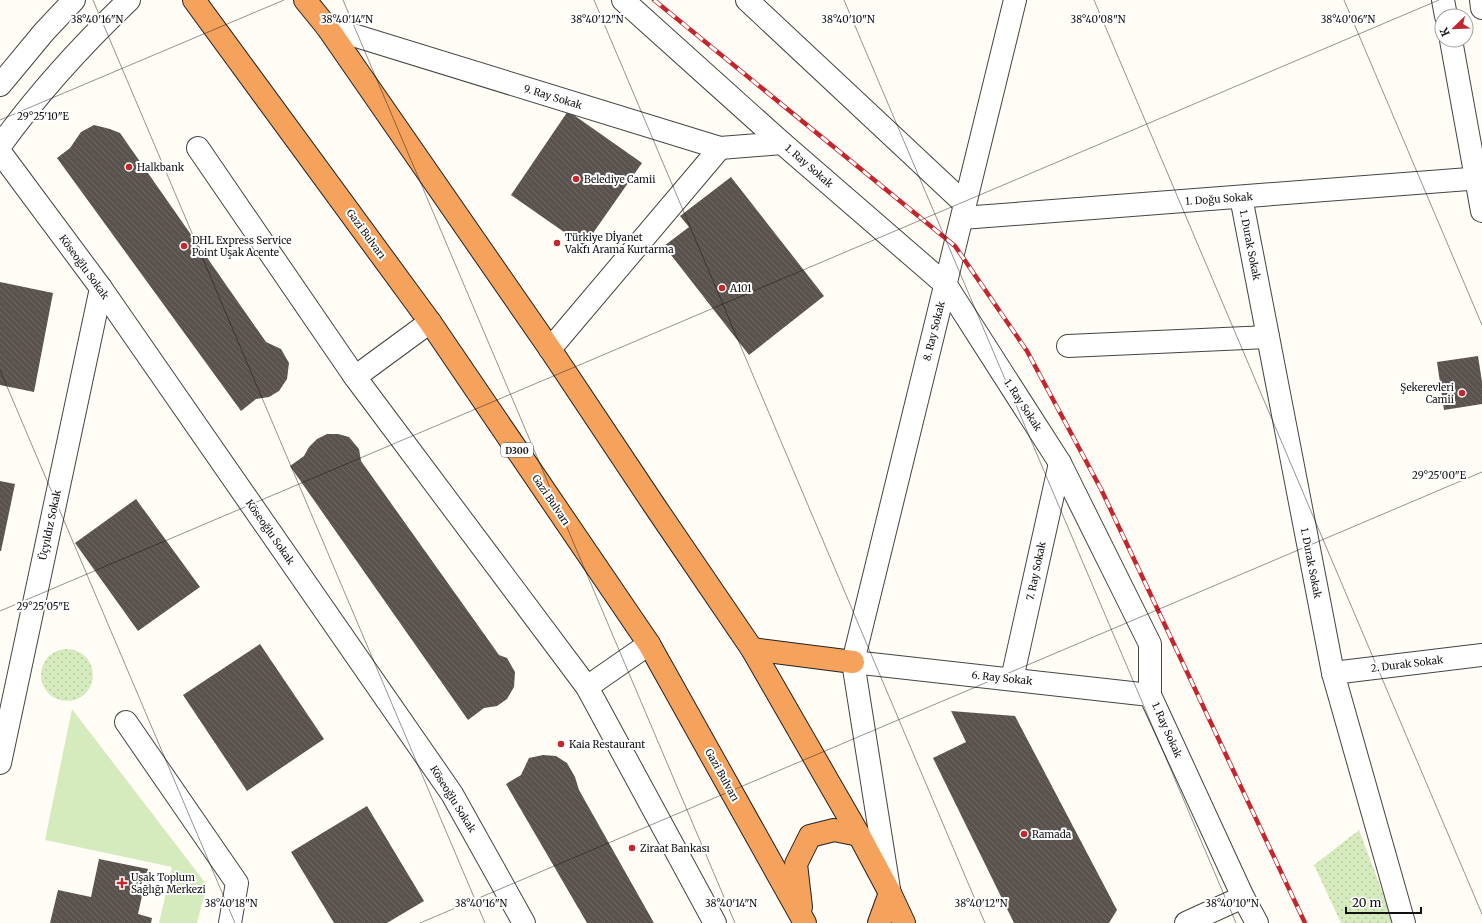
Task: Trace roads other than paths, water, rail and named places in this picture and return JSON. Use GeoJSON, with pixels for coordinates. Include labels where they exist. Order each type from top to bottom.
{"type":"FeatureCollection","features":[{"type":"Feature","properties":{"kind":"highway","name":"Gazi Bulvarı"},"geometry":{"type":"LineString","coordinates":[[194,0],[430,322],[649,644],[802,921]]}},
{"type":"Feature","properties":{"kind":"highway"},"geometry":{"type":"LineString","coordinates":[[305,0],[327,27],[550,349],[752,649],[859,835],[904,923]]}},
{"type":"Feature","properties":{"kind":"highway"},"geometry":{"type":"LineString","coordinates":[[752,649],[853,662]]}},
{"type":"Feature","properties":{"kind":"highway"},"geometry":{"type":"LineString","coordinates":[[802,921],[796,864],[810,836],[834,830],[859,835]]}},
{"type":"Feature","properties":{"kind":"highway"},"geometry":{"type":"LineString","coordinates":[[879,923],[890,893]]}},
{"type":"Feature","properties":{"kind":"street"},"geometry":{"type":"LineString","coordinates":[[0,85],[44,32],[74,0]]}},
{"type":"Feature","properties":{"kind":"street"},"geometry":{"type":"LineString","coordinates":[[0,146],[22,116],[89,39],[129,0]]}},
{"type":"Feature","properties":{"kind":"street","name":"1. Ray Sokak"},"geometry":{"type":"LineString","coordinates":[[623,0],[782,143],[946,285],[1060,463],[1150,644],[1150,694],[1243,898],[1257,923]]}},
{"type":"Feature","properties":{"kind":"street"},"geometry":{"type":"LineString","coordinates":[[747,0],[964,211]]}},
{"type":"Feature","properties":{"kind":"street","name":"8. Ray Sokak"},"geometry":{"type":"LineString","coordinates":[[853,662],[1015,0]]}},
{"type":"Feature","properties":{"kind":"street"},"geometry":{"type":"LineString","coordinates":[[1480,0],[1482,8]]}},
{"type":"Feature","properties":{"kind":"street","name":"9. Ray Sokak"},"geometry":{"type":"LineString","coordinates":[[327,27],[720,148],[782,143]]}},
{"type":"Feature","properties":{"kind":"street"},"geometry":{"type":"LineString","coordinates":[[1453,48],[1479,179],[1482,211]]}},
{"type":"Feature","properties":{"kind":"street"},"geometry":{"type":"LineString","coordinates":[[198,148],[355,377],[587,687],[715,923]]}},
{"type":"Feature","properties":{"kind":"street"},"geometry":{"type":"LineString","coordinates":[[550,349],[720,148]]}},
{"type":"Feature","properties":{"kind":"street","name":"Köseoğlu Sokak"},"geometry":{"type":"LineString","coordinates":[[0,152],[101,288],[452,794],[524,923]]}},
{"type":"Feature","properties":{"kind":"street","name":"1. Doğu Sokak"},"geometry":{"type":"LineString","coordinates":[[964,211],[1241,197],[1479,179]]}},
{"type":"Feature","properties":{"kind":"street","name":"1. Durak Sokak"},"geometry":{"type":"LineString","coordinates":[[1241,197],[1333,673],[1404,923]]}},
{"type":"Feature","properties":{"kind":"street","name":"Üçyıldız Sokak"},"geometry":{"type":"LineString","coordinates":[[0,763],[101,288]]}},
{"type":"Feature","properties":{"kind":"street"},"geometry":{"type":"LineString","coordinates":[[355,377],[430,322]]}},
{"type":"Feature","properties":{"kind":"street"},"geometry":{"type":"LineString","coordinates":[[1068,346],[1268,336]]}},
{"type":"Feature","properties":{"kind":"street","name":"7. Ray Sokak"},"geometry":{"type":"LineString","coordinates":[[1012,680],[1060,463]]}},
{"type":"Feature","properties":{"kind":"street"},"geometry":{"type":"LineString","coordinates":[[587,687],[649,644]]}},
{"type":"Feature","properties":{"kind":"street","name":"2. Durak Sokak"},"geometry":{"type":"LineString","coordinates":[[1333,673],[1482,655]]}},
{"type":"Feature","properties":{"kind":"street"},"geometry":{"type":"LineString","coordinates":[[853,662],[890,893]]}},
{"type":"Feature","properties":{"kind":"street","name":"6. Ray Sokak"},"geometry":{"type":"LineString","coordinates":[[853,662],[1150,694]]}},
{"type":"Feature","properties":{"kind":"street"},"geometry":{"type":"LineString","coordinates":[[126,722],[238,883],[230,923]]}},
{"type":"Feature","properties":{"kind":"street"},"geometry":{"type":"LineString","coordinates":[[1186,923],[1243,898]]}},
{"type":"Feature","properties":{"kind":"railway"},"geometry":{"type":"LineString","coordinates":[[654,0],[955,246],[1027,351],[1101,489],[1305,923]]}},
{"type":"Feature","properties":{"kind":"place","name":"Halkbank"},"geometry":{"type":"Point","coordinates":[129,167]}},
{"type":"Feature","properties":{"kind":"place","name":"Belediye Camii"},"geometry":{"type":"Point","coordinates":[576,179]}},
{"type":"Feature","properties":{"kind":"place","name":"Türkiye Dİyanet Vakfı Arama Kurtarma"},"geometry":{"type":"Point","coordinates":[557,243]}},
{"type":"Feature","properties":{"kind":"place","name":"DHL Express Service Point Uşak Acente"},"geometry":{"type":"Point","coordinates":[184,246]}},
{"type":"Feature","properties":{"kind":"place","name":"A101"},"geometry":{"type":"Point","coordinates":[722,288]}},
{"type":"Feature","properties":{"kind":"place","name":"Şekerevleri Camii"},"geometry":{"type":"Point","coordinates":[1462,393]}},
{"type":"Feature","properties":{"kind":"place","name":"Kaia Restaurant"},"geometry":{"type":"Point","coordinates":[561,744]}},
{"type":"Feature","properties":{"kind":"place","name":"Ramada"},"geometry":{"type":"Point","coordinates":[1024,834]}},
{"type":"Feature","properties":{"kind":"place","name":"Ziraat Bankası"},"geometry":{"type":"Point","coordinates":[632,848]}},
{"type":"Feature","properties":{"kind":"place","name":"Uşak Toplum Sağlığı Merkezi"},"geometry":{"type":"Point","coordinates":[122,883]}}]}
